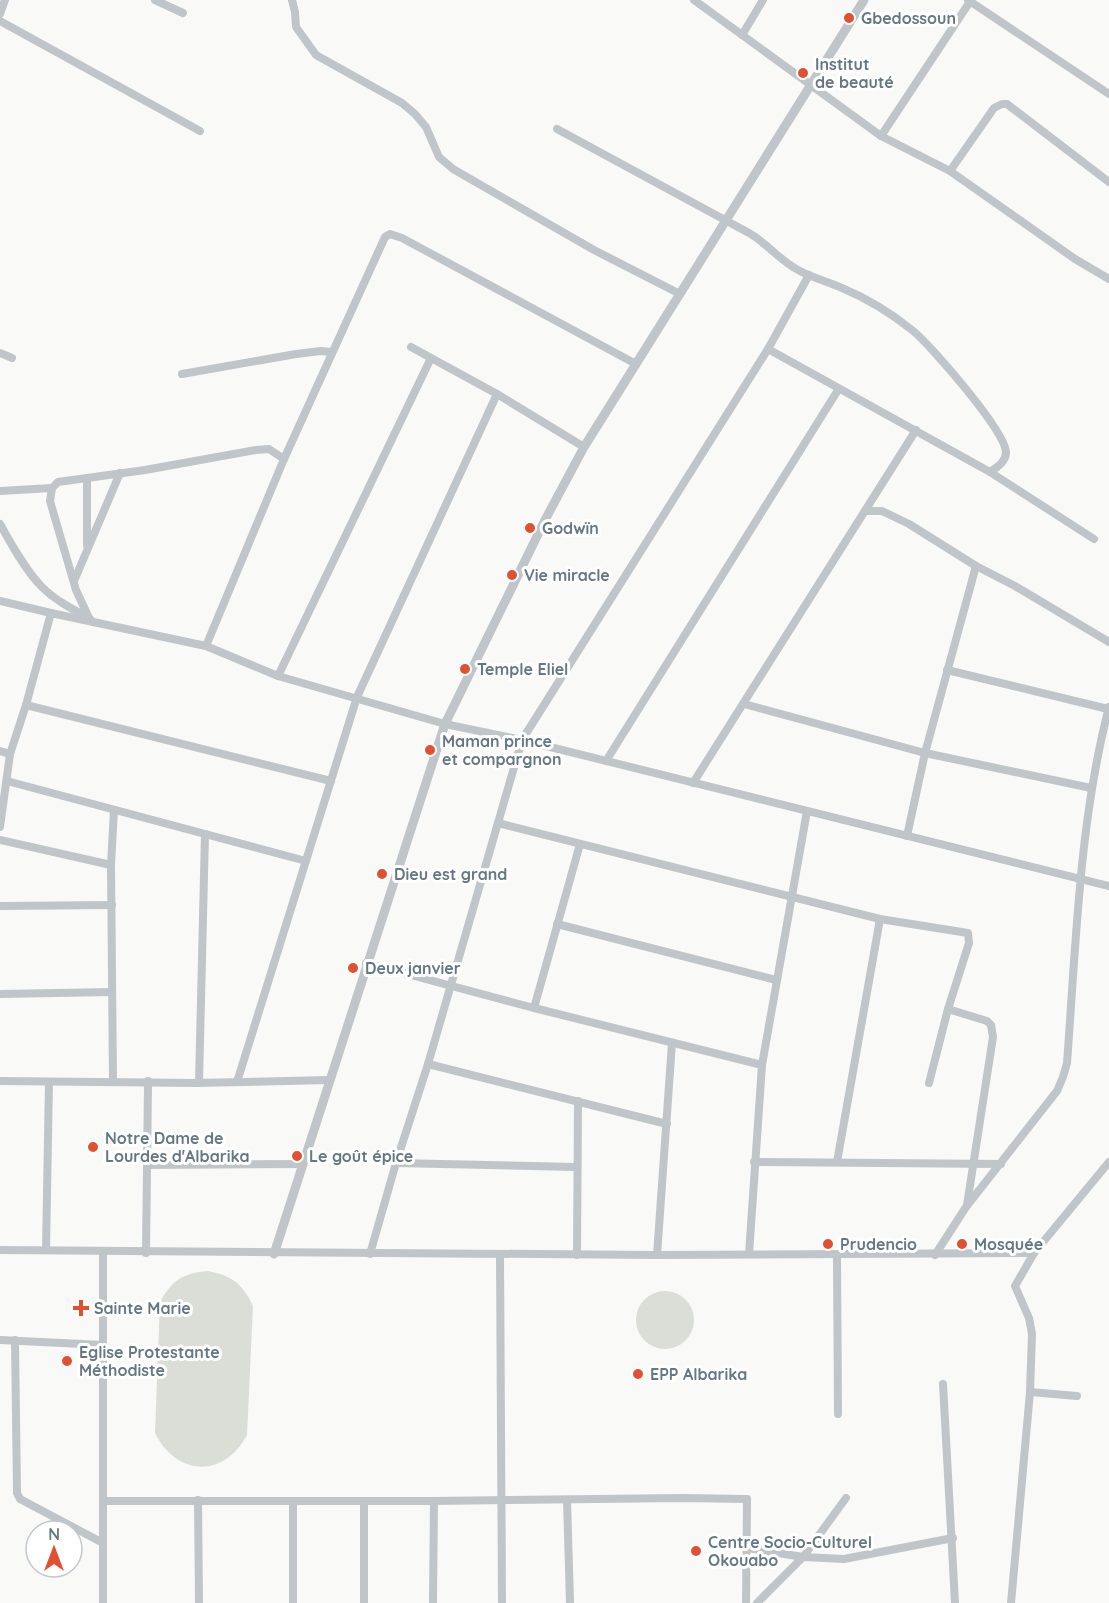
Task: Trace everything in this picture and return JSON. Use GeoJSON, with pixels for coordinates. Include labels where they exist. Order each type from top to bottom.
{"type":"FeatureCollection","features":[{"type":"Feature","properties":{"kind":"street"},"geometry":{"type":"LineString","coordinates":[[0,14],[5,0]]}},
{"type":"Feature","properties":{"kind":"street"},"geometry":{"type":"LineString","coordinates":[[155,0],[183,13]]}},
{"type":"Feature","properties":{"kind":"street"},"geometry":{"type":"LineString","coordinates":[[292,0],[296,27],[316,54],[402,103],[426,127],[439,157],[453,169],[594,250],[680,294]]}},
{"type":"Feature","properties":{"kind":"street"},"geometry":{"type":"LineString","coordinates":[[694,0],[881,136],[950,171],[1075,259],[1108,278]]}},
{"type":"Feature","properties":{"kind":"street"},"geometry":{"type":"LineString","coordinates":[[741,35],[763,0]]}},
{"type":"Feature","properties":{"kind":"street"},"geometry":{"type":"LineString","coordinates":[[274,1254],[445,724],[545,520],[584,447],[864,0]]}},
{"type":"Feature","properties":{"kind":"street"},"geometry":{"type":"LineString","coordinates":[[881,136],[970,0],[1109,94]]}},
{"type":"Feature","properties":{"kind":"street"},"geometry":{"type":"LineString","coordinates":[[0,21],[200,130]]}},
{"type":"Feature","properties":{"kind":"street"},"geometry":{"type":"LineString","coordinates":[[950,171],[994,108],[1007,104],[1109,182]]}},
{"type":"Feature","properties":{"kind":"street"},"geometry":{"type":"LineString","coordinates":[[556,129],[751,234],[798,271],[843,288],[913,331],[948,366],[975,403],[989,417],[1004,443],[1005,458],[990,472]]}},
{"type":"Feature","properties":{"kind":"street"},"geometry":{"type":"LineString","coordinates":[[206,646],[284,459],[385,237],[390,234],[402,238],[636,364]]}},
{"type":"Feature","properties":{"kind":"street"},"geometry":{"type":"LineString","coordinates":[[369,1254],[428,1064],[522,740],[768,350],[809,275]]}},
{"type":"Feature","properties":{"kind":"street"},"geometry":{"type":"LineString","coordinates":[[411,347],[497,394],[584,447]]}},
{"type":"Feature","properties":{"kind":"street"},"geometry":{"type":"LineString","coordinates":[[768,350],[990,472],[1094,539]]}},
{"type":"Feature","properties":{"kind":"street"},"geometry":{"type":"LineString","coordinates":[[182,374],[296,354],[331,352]]}},
{"type":"Feature","properties":{"kind":"street"},"geometry":{"type":"LineString","coordinates":[[0,353],[12,358]]}},
{"type":"Feature","properties":{"kind":"street"},"geometry":{"type":"LineString","coordinates":[[278,676],[431,358]]}},
{"type":"Feature","properties":{"kind":"street"},"geometry":{"type":"LineString","coordinates":[[606,761],[838,390]]}},
{"type":"Feature","properties":{"kind":"street"},"geometry":{"type":"LineString","coordinates":[[237,1082],[357,697],[497,394]]}},
{"type":"Feature","properties":{"kind":"street"},"geometry":{"type":"LineString","coordinates":[[693,783],[916,430]]}},
{"type":"Feature","properties":{"kind":"street"},"geometry":{"type":"LineString","coordinates":[[92,621],[75,586],[50,501],[52,488],[58,482],[256,450],[269,449],[284,459]]}},
{"type":"Feature","properties":{"kind":"street"},"geometry":{"type":"LineString","coordinates":[[65,616],[88,549],[120,473]]}},
{"type":"Feature","properties":{"kind":"street"},"geometry":{"type":"LineString","coordinates":[[87,477],[88,549]]}},
{"type":"Feature","properties":{"kind":"street"},"geometry":{"type":"LineString","coordinates":[[0,491],[52,488]]}},
{"type":"Feature","properties":{"kind":"street"},"geometry":{"type":"LineString","coordinates":[[865,511],[882,512],[909,524],[976,566],[1035,596],[1109,642]]}},
{"type":"Feature","properties":{"kind":"street"},"geometry":{"type":"LineString","coordinates":[[0,524],[11,545],[41,586],[68,607],[92,621]]}},
{"type":"Feature","properties":{"kind":"street"},"geometry":{"type":"LineString","coordinates":[[907,836],[925,753],[976,566]]}},
{"type":"Feature","properties":{"kind":"street"},"geometry":{"type":"LineString","coordinates":[[0,601],[206,646],[278,676],[445,724],[522,740],[1109,886]]}},
{"type":"Feature","properties":{"kind":"street"},"geometry":{"type":"LineString","coordinates":[[0,827],[10,754],[51,613]]}},
{"type":"Feature","properties":{"kind":"street"},"geometry":{"type":"LineString","coordinates":[[935,1255],[966,1207],[1057,1091],[1064,1077],[1091,788],[1109,708],[947,670]]}},
{"type":"Feature","properties":{"kind":"street"},"geometry":{"type":"LineString","coordinates":[[744,704],[925,753],[1091,788]]}},
{"type":"Feature","properties":{"kind":"street"},"geometry":{"type":"LineString","coordinates":[[26,705],[331,781]]}},
{"type":"Feature","properties":{"kind":"street"},"geometry":{"type":"LineString","coordinates":[[0,751],[10,754]]}},
{"type":"Feature","properties":{"kind":"street"},"geometry":{"type":"LineString","coordinates":[[7,781],[306,861]]}},
{"type":"Feature","properties":{"kind":"street"},"geometry":{"type":"LineString","coordinates":[[113,1081],[111,865],[114,810]]}},
{"type":"Feature","properties":{"kind":"street"},"geometry":{"type":"LineString","coordinates":[[749,1254],[762,1065],[807,811]]}},
{"type":"Feature","properties":{"kind":"street"},"geometry":{"type":"LineString","coordinates":[[498,824],[880,919],[968,933],[969,943],[948,1009],[929,1083]]}},
{"type":"Feature","properties":{"kind":"street"},"geometry":{"type":"LineString","coordinates":[[199,1083],[205,834]]}},
{"type":"Feature","properties":{"kind":"street"},"geometry":{"type":"LineString","coordinates":[[0,840],[111,865]]}},
{"type":"Feature","properties":{"kind":"street"},"geometry":{"type":"LineString","coordinates":[[534,1008],[580,844]]}},
{"type":"Feature","properties":{"kind":"street"},"geometry":{"type":"LineString","coordinates":[[0,906],[112,905]]}},
{"type":"Feature","properties":{"kind":"street"},"geometry":{"type":"LineString","coordinates":[[837,1162],[880,919]]}},
{"type":"Feature","properties":{"kind":"street"},"geometry":{"type":"LineString","coordinates":[[557,924],[776,980]]}},
{"type":"Feature","properties":{"kind":"street"},"geometry":{"type":"LineString","coordinates":[[366,963],[762,1065]]}},
{"type":"Feature","properties":{"kind":"street"},"geometry":{"type":"LineString","coordinates":[[0,994],[112,992]]}},
{"type":"Feature","properties":{"kind":"street"},"geometry":{"type":"LineString","coordinates":[[948,1009],[987,1021],[991,1025],[993,1037],[966,1207]]}},
{"type":"Feature","properties":{"kind":"street"},"geometry":{"type":"LineString","coordinates":[[657,1255],[672,1043]]}},
{"type":"Feature","properties":{"kind":"street"},"geometry":{"type":"LineString","coordinates":[[428,1064],[667,1124]]}},
{"type":"Feature","properties":{"kind":"street"},"geometry":{"type":"LineString","coordinates":[[0,1081],[199,1083],[329,1080]]}},
{"type":"Feature","properties":{"kind":"street"},"geometry":{"type":"LineString","coordinates":[[46,1250],[49,1082]]}},
{"type":"Feature","properties":{"kind":"street"},"geometry":{"type":"LineString","coordinates":[[147,1253],[148,1082]]}},
{"type":"Feature","properties":{"kind":"street"},"geometry":{"type":"LineString","coordinates":[[577,1255],[578,1101]]}},
{"type":"Feature","properties":{"kind":"street"},"geometry":{"type":"LineString","coordinates":[[754,1162],[1001,1164]]}},
{"type":"Feature","properties":{"kind":"street"},"geometry":{"type":"LineString","coordinates":[[1011,1603],[1030,1392],[1031,1325],[1015,1286],[1034,1254],[1109,1162]]}},
{"type":"Feature","properties":{"kind":"street"},"geometry":{"type":"LineString","coordinates":[[396,1163],[577,1167]]}},
{"type":"Feature","properties":{"kind":"street"},"geometry":{"type":"LineString","coordinates":[[147,1166],[302,1164]]}},
{"type":"Feature","properties":{"kind":"street"},"geometry":{"type":"LineString","coordinates":[[0,1250],[500,1255],[1034,1254]]}},
{"type":"Feature","properties":{"kind":"street"},"geometry":{"type":"LineString","coordinates":[[103,1252],[103,1603]]}},
{"type":"Feature","properties":{"kind":"street"},"geometry":{"type":"LineString","coordinates":[[500,1255],[502,1603]]}},
{"type":"Feature","properties":{"kind":"street"},"geometry":{"type":"LineString","coordinates":[[837,1255],[838,1414]]}},
{"type":"Feature","properties":{"kind":"street"},"geometry":{"type":"LineString","coordinates":[[0,1340],[103,1345]]}},
{"type":"Feature","properties":{"kind":"street"},"geometry":{"type":"LineString","coordinates":[[15,1340],[17,1493],[20,1499],[103,1543]]}},
{"type":"Feature","properties":{"kind":"street"},"geometry":{"type":"LineString","coordinates":[[943,1384],[955,1603]]}},
{"type":"Feature","properties":{"kind":"street"},"geometry":{"type":"LineString","coordinates":[[1030,1392],[1077,1396]]}},
{"type":"Feature","properties":{"kind":"street"},"geometry":{"type":"LineString","coordinates":[[758,1603],[803,1557],[846,1498]]}},
{"type":"Feature","properties":{"kind":"street"},"geometry":{"type":"LineString","coordinates":[[103,1501],[364,1502],[747,1499],[746,1603]]}},
{"type":"Feature","properties":{"kind":"street"},"geometry":{"type":"LineString","coordinates":[[198,1500],[199,1603]]}},
{"type":"Feature","properties":{"kind":"street"},"geometry":{"type":"LineString","coordinates":[[567,1500],[570,1603]]}},
{"type":"Feature","properties":{"kind":"street"},"geometry":{"type":"LineString","coordinates":[[292,1501],[293,1603]]}},
{"type":"Feature","properties":{"kind":"street"},"geometry":{"type":"LineString","coordinates":[[433,1603],[434,1501]]}},
{"type":"Feature","properties":{"kind":"street"},"geometry":{"type":"LineString","coordinates":[[364,1502],[364,1603]]}},
{"type":"Feature","properties":{"kind":"street"},"geometry":{"type":"LineString","coordinates":[[747,1548],[803,1557],[844,1559],[953,1538]]}},
{"type":"Feature","properties":{"kind":"shaded area"},"geometry":{"type":"Polygon","coordinates":[[[208,1271],[230,1278],[245,1292],[253,1306],[247,1435],[226,1459],[214,1465],[201,1467],[175,1458],[155,1433],[160,1302],[169,1288],[179,1279],[208,1271]]]}},
{"type":"Feature","properties":{"kind":"shaded area"},"geometry":{"type":"Polygon","coordinates":[[[665,1291],[681,1296],[689,1304],[694,1320],[689,1336],[681,1344],[665,1349],[649,1344],[641,1336],[636,1320],[641,1304],[649,1296],[665,1291]]]}},
{"type":"Feature","properties":{"kind":"place","name":"Gbedossoun"},"geometry":{"type":"Point","coordinates":[849,18]}},
{"type":"Feature","properties":{"kind":"place","name":"Institut de beauté"},"geometry":{"type":"Point","coordinates":[803,73]}},
{"type":"Feature","properties":{"kind":"place","name":"Godwïn"},"geometry":{"type":"Point","coordinates":[530,528]}},
{"type":"Feature","properties":{"kind":"place","name":"Vie miracle"},"geometry":{"type":"Point","coordinates":[512,575]}},
{"type":"Feature","properties":{"kind":"place","name":"Temple Eliel"},"geometry":{"type":"Point","coordinates":[465,669]}},
{"type":"Feature","properties":{"kind":"place","name":"Maman prince et compargnon"},"geometry":{"type":"Point","coordinates":[430,750]}},
{"type":"Feature","properties":{"kind":"place","name":"Dieu est grand"},"geometry":{"type":"Point","coordinates":[382,874]}},
{"type":"Feature","properties":{"kind":"place","name":"Deux janvier"},"geometry":{"type":"Point","coordinates":[353,968]}},
{"type":"Feature","properties":{"kind":"place","name":"Notre Dame de Lourdes d'Albarika"},"geometry":{"type":"Point","coordinates":[93,1147]}},
{"type":"Feature","properties":{"kind":"place","name":"Le goût épice"},"geometry":{"type":"Point","coordinates":[297,1156]}},
{"type":"Feature","properties":{"kind":"place","name":"Prudencio"},"geometry":{"type":"Point","coordinates":[828,1244]}},
{"type":"Feature","properties":{"kind":"place","name":"Mosquée"},"geometry":{"type":"Point","coordinates":[962,1244]}},
{"type":"Feature","properties":{"kind":"place","name":"Sainte Marie"},"geometry":{"type":"Point","coordinates":[81,1308]}},
{"type":"Feature","properties":{"kind":"place","name":"Eglise Protestante Méthodiste"},"geometry":{"type":"Point","coordinates":[67,1361]}},
{"type":"Feature","properties":{"kind":"place","name":"EPP Albarika"},"geometry":{"type":"Point","coordinates":[638,1374]}},
{"type":"Feature","properties":{"kind":"place","name":"Centre Socio-Culturel Okouabo"},"geometry":{"type":"Point","coordinates":[696,1551]}}]}
